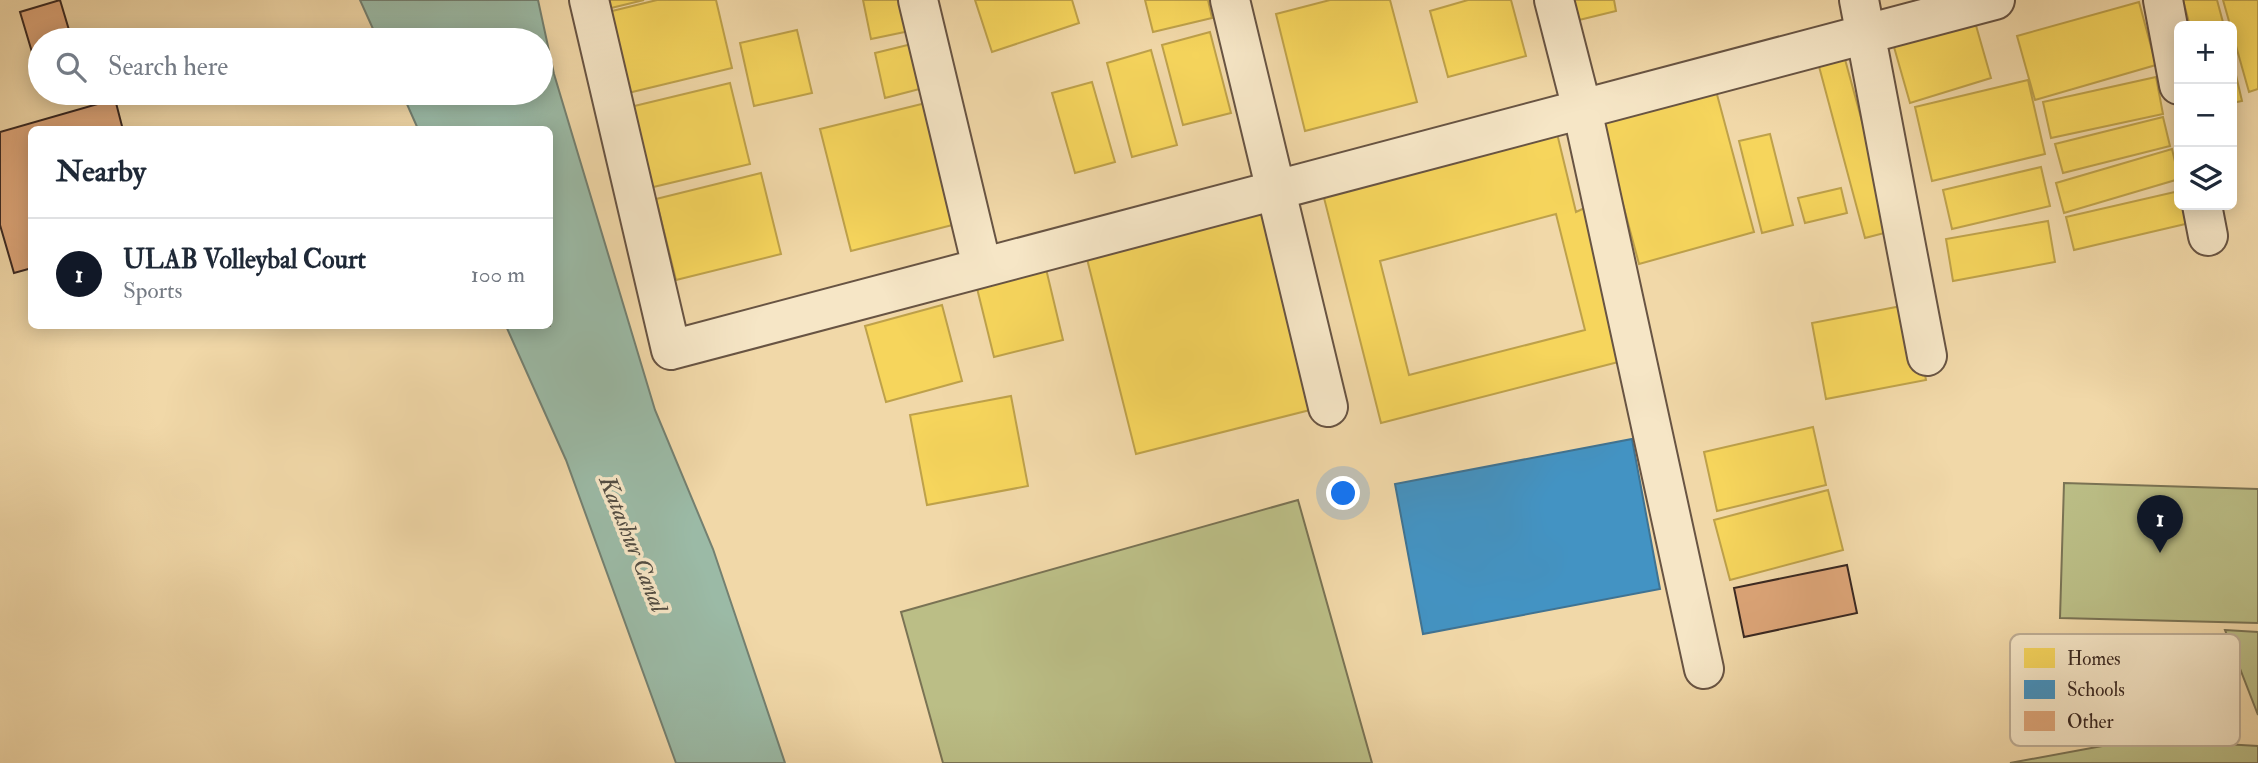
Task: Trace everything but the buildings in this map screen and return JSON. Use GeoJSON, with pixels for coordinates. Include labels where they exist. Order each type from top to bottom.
{"type":"FeatureCollection","features":[{"type":"Feature","properties":{"kind":"street"},"geometry":{"type":"LineString","coordinates":[[589,0],[671,349],[1582,109],[1863,17],[1995,0]]}},
{"type":"Feature","properties":{"kind":"street"},"geometry":{"type":"LineString","coordinates":[[918,0],[982,267]]}},
{"type":"Feature","properties":{"kind":"street"},"geometry":{"type":"LineString","coordinates":[[1230,0],[1328,407]]}},
{"type":"Feature","properties":{"kind":"street"},"geometry":{"type":"LineString","coordinates":[[1554,0],[1582,109],[1704,669]]}},
{"type":"Feature","properties":{"kind":"street"},"geometry":{"type":"LineString","coordinates":[[2163,0],[2179,84]]}},
{"type":"Feature","properties":{"kind":"street"},"geometry":{"type":"LineString","coordinates":[[1863,17],[1927,356]]}},
{"type":"Feature","properties":{"kind":"green space"},"geometry":{"type":"Polygon","coordinates":[[[2064,483],[2258,489],[2258,623],[2060,618],[2064,483]]]}},
{"type":"Feature","properties":{"kind":"green space"},"geometry":{"type":"Polygon","coordinates":[[[1298,500],[1372,763],[943,763],[901,612],[1298,500]]]}},
{"type":"Feature","properties":{"kind":"green space"},"geometry":{"type":"Polygon","coordinates":[[[2225,630],[2258,632],[2258,715],[2240,669],[2240,634],[2227,634],[2225,630]]]}},
{"type":"Feature","properties":{"kind":"green space"},"geometry":{"type":"Polygon","coordinates":[[[2102,746],[2258,746],[2258,763],[2010,763],[2102,746]]]}},
{"type":"Feature","properties":{"kind":"water"},"geometry":{"type":"Polygon","coordinates":[[[360,0],[538,0],[544,28],[373,28],[360,0]]]}},
{"type":"Feature","properties":{"kind":"water","name":"Katashur Canal"},"geometry":{"type":"Polygon","coordinates":[[[553,69],[655,410],[713,549],[785,763],[676,763],[566,460],[507,329],[553,329],[553,126],[417,126],[407,105],[553,105],[553,69]]]}},
{"type":"Feature","properties":{"kind":"place","name":"ULAB Volleybal Court"},"geometry":{"type":"Point","coordinates":[2160,553]}}]}
